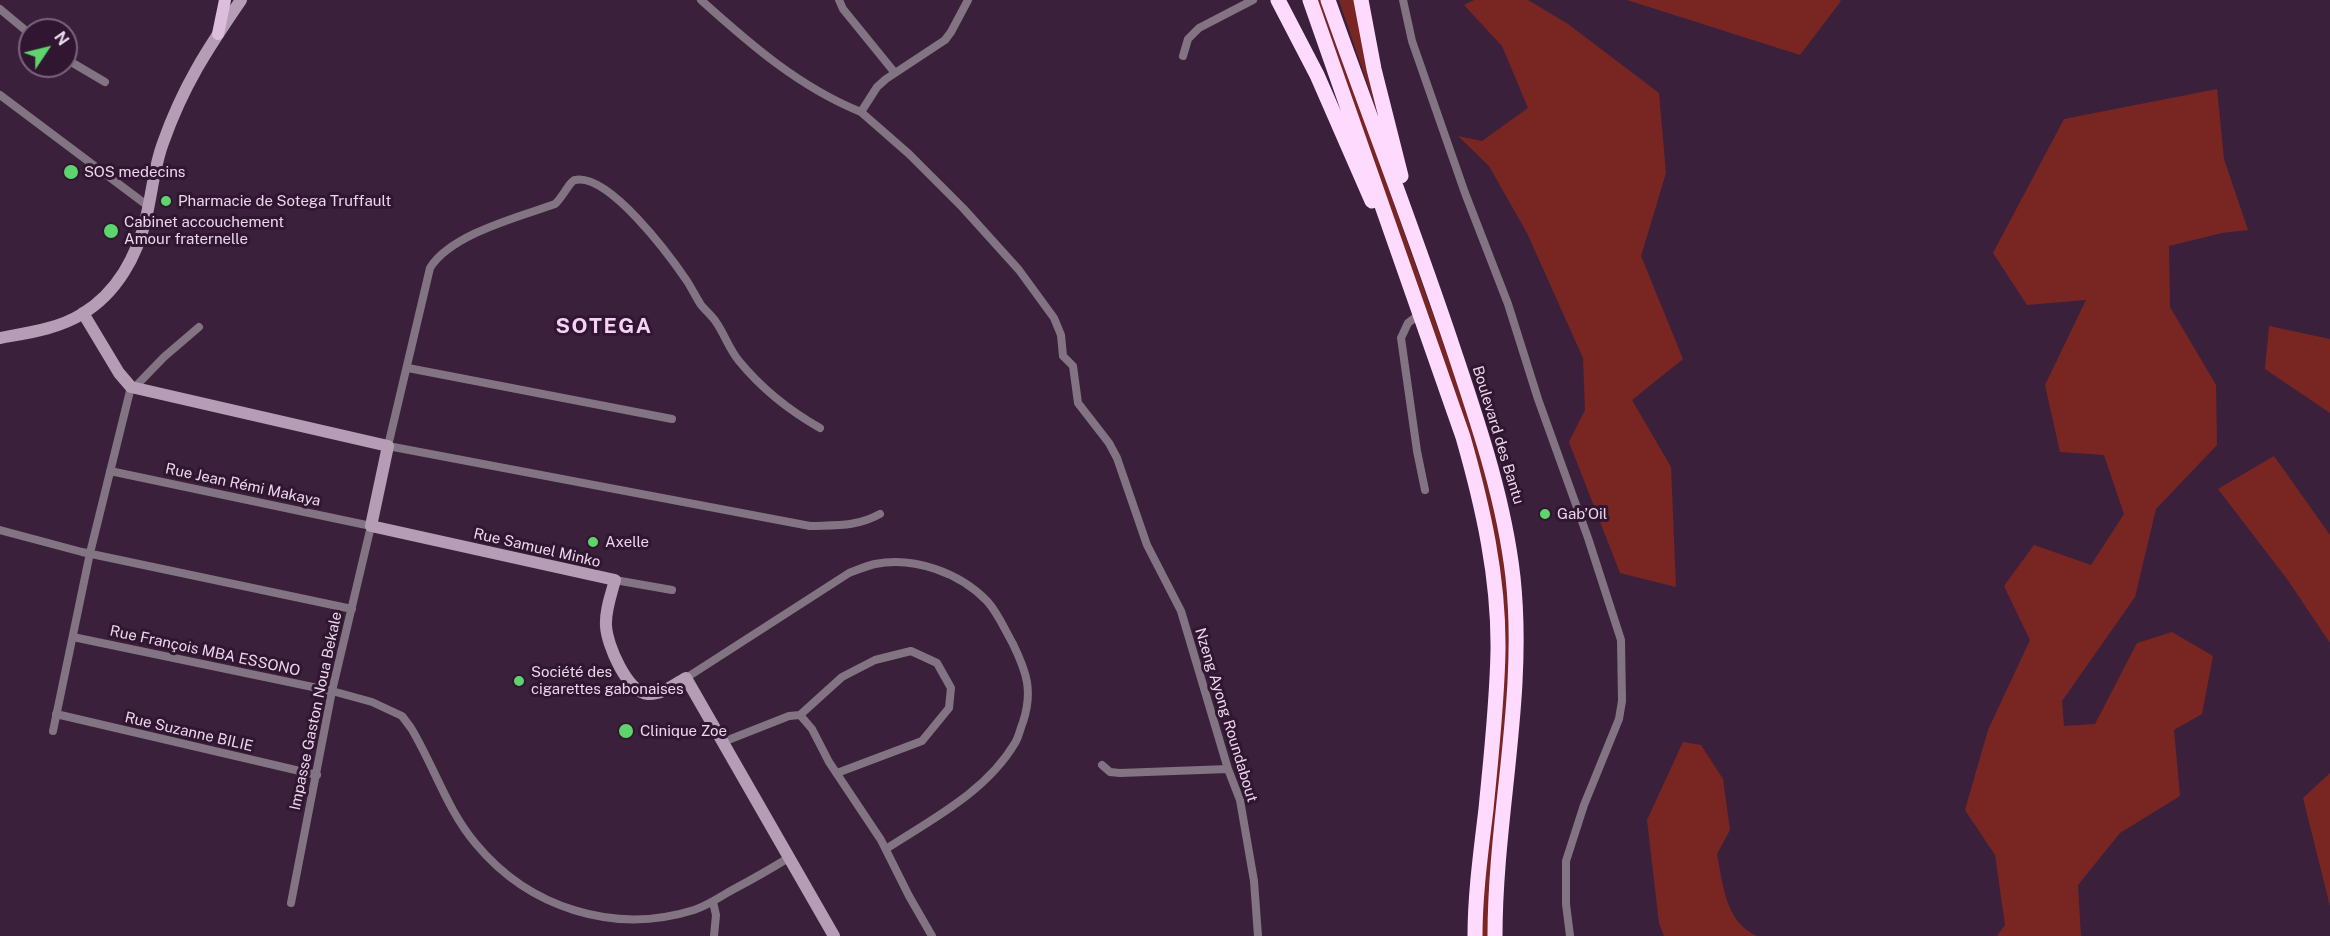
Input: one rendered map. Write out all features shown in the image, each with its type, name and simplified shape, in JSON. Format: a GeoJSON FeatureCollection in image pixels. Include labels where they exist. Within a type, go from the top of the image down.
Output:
{"type":"FeatureCollection","features":[{"type":"Feature","properties":{"kind":"highway"},"geometry":{"type":"LineString","coordinates":[[1278,0],[1317,75],[1388,239],[1407,273]]}},
{"type":"Feature","properties":{"kind":"highway"},"geometry":{"type":"LineString","coordinates":[[1310,0],[1463,437],[1480,496],[1493,568],[1498,650],[1495,712],[1476,898],[1475,936]]}},
{"type":"Feature","properties":{"kind":"highway","name":"Boulevard des Bantu"},"geometry":{"type":"LineString","coordinates":[[1328,0],[1442,315],[1497,486],[1513,578],[1516,662],[1496,885],[1495,936]]}},
{"type":"Feature","properties":{"kind":"highway"},"geometry":{"type":"LineString","coordinates":[[1361,0],[1374,69],[1393,145],[1442,315]]}},
{"type":"Feature","properties":{"kind":"main road"},"geometry":{"type":"LineString","coordinates":[[218,34],[225,0]]}},
{"type":"Feature","properties":{"kind":"street"},"geometry":{"type":"LineString","coordinates":[[0,338],[50,327],[83,313],[109,291],[128,267],[142,233],[156,165],[170,123],[194,71],[242,0]]}},
{"type":"Feature","properties":{"kind":"street","name":"Nzeng Ayong Roundabout"},"geometry":{"type":"LineString","coordinates":[[701,0],[766,57],[798,80],[861,112],[909,154],[963,208],[1019,270],[1048,307],[1061,335],[1063,356],[1073,366],[1078,403],[1109,443],[1117,458],[1147,545],[1181,611],[1228,769],[1240,800],[1254,880],[1258,936]]}},
{"type":"Feature","properties":{"kind":"street"},"geometry":{"type":"LineString","coordinates":[[838,0],[895,73]]}},
{"type":"Feature","properties":{"kind":"street"},"geometry":{"type":"LineString","coordinates":[[861,112],[877,87],[945,40],[968,0]]}},
{"type":"Feature","properties":{"kind":"street"},"geometry":{"type":"LineString","coordinates":[[1183,56],[1188,39],[1199,28],[1253,0]]}},
{"type":"Feature","properties":{"kind":"street"},"geometry":{"type":"LineString","coordinates":[[1402,0],[1412,41],[1465,193],[1505,294],[1621,640],[1622,701],[1618,719],[1584,805],[1566,861],[1566,904],[1570,936]]}},
{"type":"Feature","properties":{"kind":"street"},"geometry":{"type":"LineString","coordinates":[[0,9],[18,24]]}},
{"type":"Feature","properties":{"kind":"street"},"geometry":{"type":"LineString","coordinates":[[78,66],[105,82]]}},
{"type":"Feature","properties":{"kind":"street"},"geometry":{"type":"LineString","coordinates":[[0,94],[148,206]]}},
{"type":"Feature","properties":{"kind":"street"},"geometry":{"type":"LineString","coordinates":[[375,527],[388,446],[430,268],[436,258],[446,250],[492,226],[555,204],[563,197],[570,183],[576,180],[589,181],[601,186],[618,198],[687,281],[702,305],[715,320],[729,347],[743,366],[761,386],[820,428]]}},
{"type":"Feature","properties":{"kind":"street"},"geometry":{"type":"LineString","coordinates":[[83,313],[119,373],[133,388],[388,446],[810,526],[855,525],[880,514]]}},
{"type":"Feature","properties":{"kind":"street"},"geometry":{"type":"LineString","coordinates":[[1420,314],[1408,323],[1401,338],[1417,451],[1425,490]]}},
{"type":"Feature","properties":{"kind":"street"},"geometry":{"type":"LineString","coordinates":[[53,731],[90,553],[133,388],[199,327]]}},
{"type":"Feature","properties":{"kind":"street"},"geometry":{"type":"LineString","coordinates":[[408,369],[672,419]]}},
{"type":"Feature","properties":{"kind":"street","name":"Rue Jean Rémi Makaya"},"geometry":{"type":"LineString","coordinates":[[110,471],[375,527]]}},
{"type":"Feature","properties":{"kind":"street","name":"Rue Samuel Minko"},"geometry":{"type":"LineString","coordinates":[[375,527],[615,580],[607,610],[606,628],[607,637],[625,676],[635,689],[650,694],[665,691],[686,678]]}},
{"type":"Feature","properties":{"kind":"street","name":"Impasse Gaston Noua Bekale"},"geometry":{"type":"LineString","coordinates":[[291,903],[332,691],[351,609],[375,527]]}},
{"type":"Feature","properties":{"kind":"street"},"geometry":{"type":"LineString","coordinates":[[0,530],[90,553],[351,609]]}},
{"type":"Feature","properties":{"kind":"street"},"geometry":{"type":"LineString","coordinates":[[834,936],[686,678],[849,573],[875,564],[894,563],[925,566],[951,575],[972,587],[988,603],[1023,664],[1029,691],[1016,742],[998,767],[974,791],[886,849]]}},
{"type":"Feature","properties":{"kind":"street"},"geometry":{"type":"LineString","coordinates":[[615,580],[672,591]]}},
{"type":"Feature","properties":{"kind":"street","name":"Rue François MBA ESSONO"},"geometry":{"type":"LineString","coordinates":[[72,637],[332,691],[372,702],[402,716],[422,746],[457,818],[475,843],[506,874],[544,899],[600,916],[631,920],[652,919],[694,910],[713,902],[790,857]]}},
{"type":"Feature","properties":{"kind":"street"},"geometry":{"type":"LineString","coordinates":[[723,742],[789,716],[800,715],[843,677],[875,660],[911,651],[937,663],[951,688],[949,708],[922,741],[837,773]]}},
{"type":"Feature","properties":{"kind":"street","name":"Rue Suzanne BILIE"},"geometry":{"type":"LineString","coordinates":[[56,714],[316,776]]}},
{"type":"Feature","properties":{"kind":"street"},"geometry":{"type":"LineString","coordinates":[[800,715],[812,729],[837,773],[886,849],[932,936]]}},
{"type":"Feature","properties":{"kind":"street"},"geometry":{"type":"LineString","coordinates":[[1102,765],[1110,772],[1120,773],[1228,769]]}},
{"type":"Feature","properties":{"kind":"street"},"geometry":{"type":"LineString","coordinates":[[713,902],[716,915],[714,936]]}},
{"type":"Feature","properties":{"kind":"shaded area"},"geometry":{"type":"Polygon","coordinates":[[[1315,0],[1322,0],[1483,456],[1502,543],[1508,595],[1510,687],[1489,936],[1482,936],[1481,919],[1505,659],[1499,572],[1315,0]]]}},
{"type":"Feature","properties":{"kind":"shaded area"},"geometry":{"type":"Polygon","coordinates":[[[1339,0],[1354,0],[1384,133],[1339,0]]]}},
{"type":"Feature","properties":{"kind":"shaded area"},"geometry":{"type":"Polygon","coordinates":[[[1474,0],[1528,0],[1568,24],[1659,93],[1666,173],[1641,256],[1683,359],[1632,400],[1671,467],[1676,587],[1620,573],[1569,442],[1585,410],[1583,358],[1527,233],[1489,166],[1458,136],[1482,141],[1528,108],[1502,46],[1464,5],[1474,0]]]}},
{"type":"Feature","properties":{"kind":"shaded area"},"geometry":{"type":"Polygon","coordinates":[[[1627,0],[1840,0],[1841,1],[1800,55],[1627,0]]]}},
{"type":"Feature","properties":{"kind":"shaded area"},"geometry":{"type":"Polygon","coordinates":[[[2217,89],[2224,159],[2248,230],[2222,233],[2169,246],[2170,307],[2216,385],[2217,445],[2156,509],[2135,597],[2062,701],[2064,726],[2095,724],[2137,643],[2172,632],[2213,656],[2202,714],[2174,730],[2180,796],[2120,833],[2078,885],[2081,936],[1997,936],[2005,925],[1995,855],[1965,810],[1988,730],[2030,640],[2004,586],[2034,545],[2091,565],[2124,514],[2104,455],[2060,452],[2045,385],[2086,300],[2027,305],[1993,253],[2064,119],[2217,89]]]}},
{"type":"Feature","properties":{"kind":"shaded area"},"geometry":{"type":"Polygon","coordinates":[[[2269,326],[2330,339],[2330,413],[2265,369],[2269,326]]]}},
{"type":"Feature","properties":{"kind":"shaded area"},"geometry":{"type":"Polygon","coordinates":[[[2274,456],[2330,535],[2330,643],[2287,579],[2218,489],[2274,456]]]}},
{"type":"Feature","properties":{"kind":"shaded area"},"geometry":{"type":"Polygon","coordinates":[[[1683,742],[1701,745],[1723,779],[1730,830],[1717,854],[1724,889],[1727,901],[1738,921],[1746,930],[1757,936],[1664,936],[1659,923],[1647,820],[1683,742]]]}},
{"type":"Feature","properties":{"kind":"shaded area"},"geometry":{"type":"Polygon","coordinates":[[[2330,773],[2330,906],[2303,798],[2330,773]]]}},
{"type":"Feature","properties":{"kind":"place","name":"SOS medecins"},"geometry":{"type":"Point","coordinates":[71,172]}},
{"type":"Feature","properties":{"kind":"place","name":"Pharmacie de Sotega Truffault"},"geometry":{"type":"Point","coordinates":[166,201]}},
{"type":"Feature","properties":{"kind":"place","name":"Cabinet accouchement Amour fraternelle"},"geometry":{"type":"Point","coordinates":[111,231]}},
{"type":"Feature","properties":{"kind":"place","name":"Gab’Oil"},"geometry":{"type":"Point","coordinates":[1545,514]}},
{"type":"Feature","properties":{"kind":"place","name":"Axelle"},"geometry":{"type":"Point","coordinates":[593,542]}},
{"type":"Feature","properties":{"kind":"place","name":"Société des cigarettes gabonaises"},"geometry":{"type":"Point","coordinates":[519,681]}},
{"type":"Feature","properties":{"kind":"place","name":"Clinique Zoe"},"geometry":{"type":"Point","coordinates":[626,731]}},
{"type":"Feature","properties":{"kind":"district","name":"SOTEGA"},"geometry":{"type":"Point","coordinates":[604,327]}}]}
